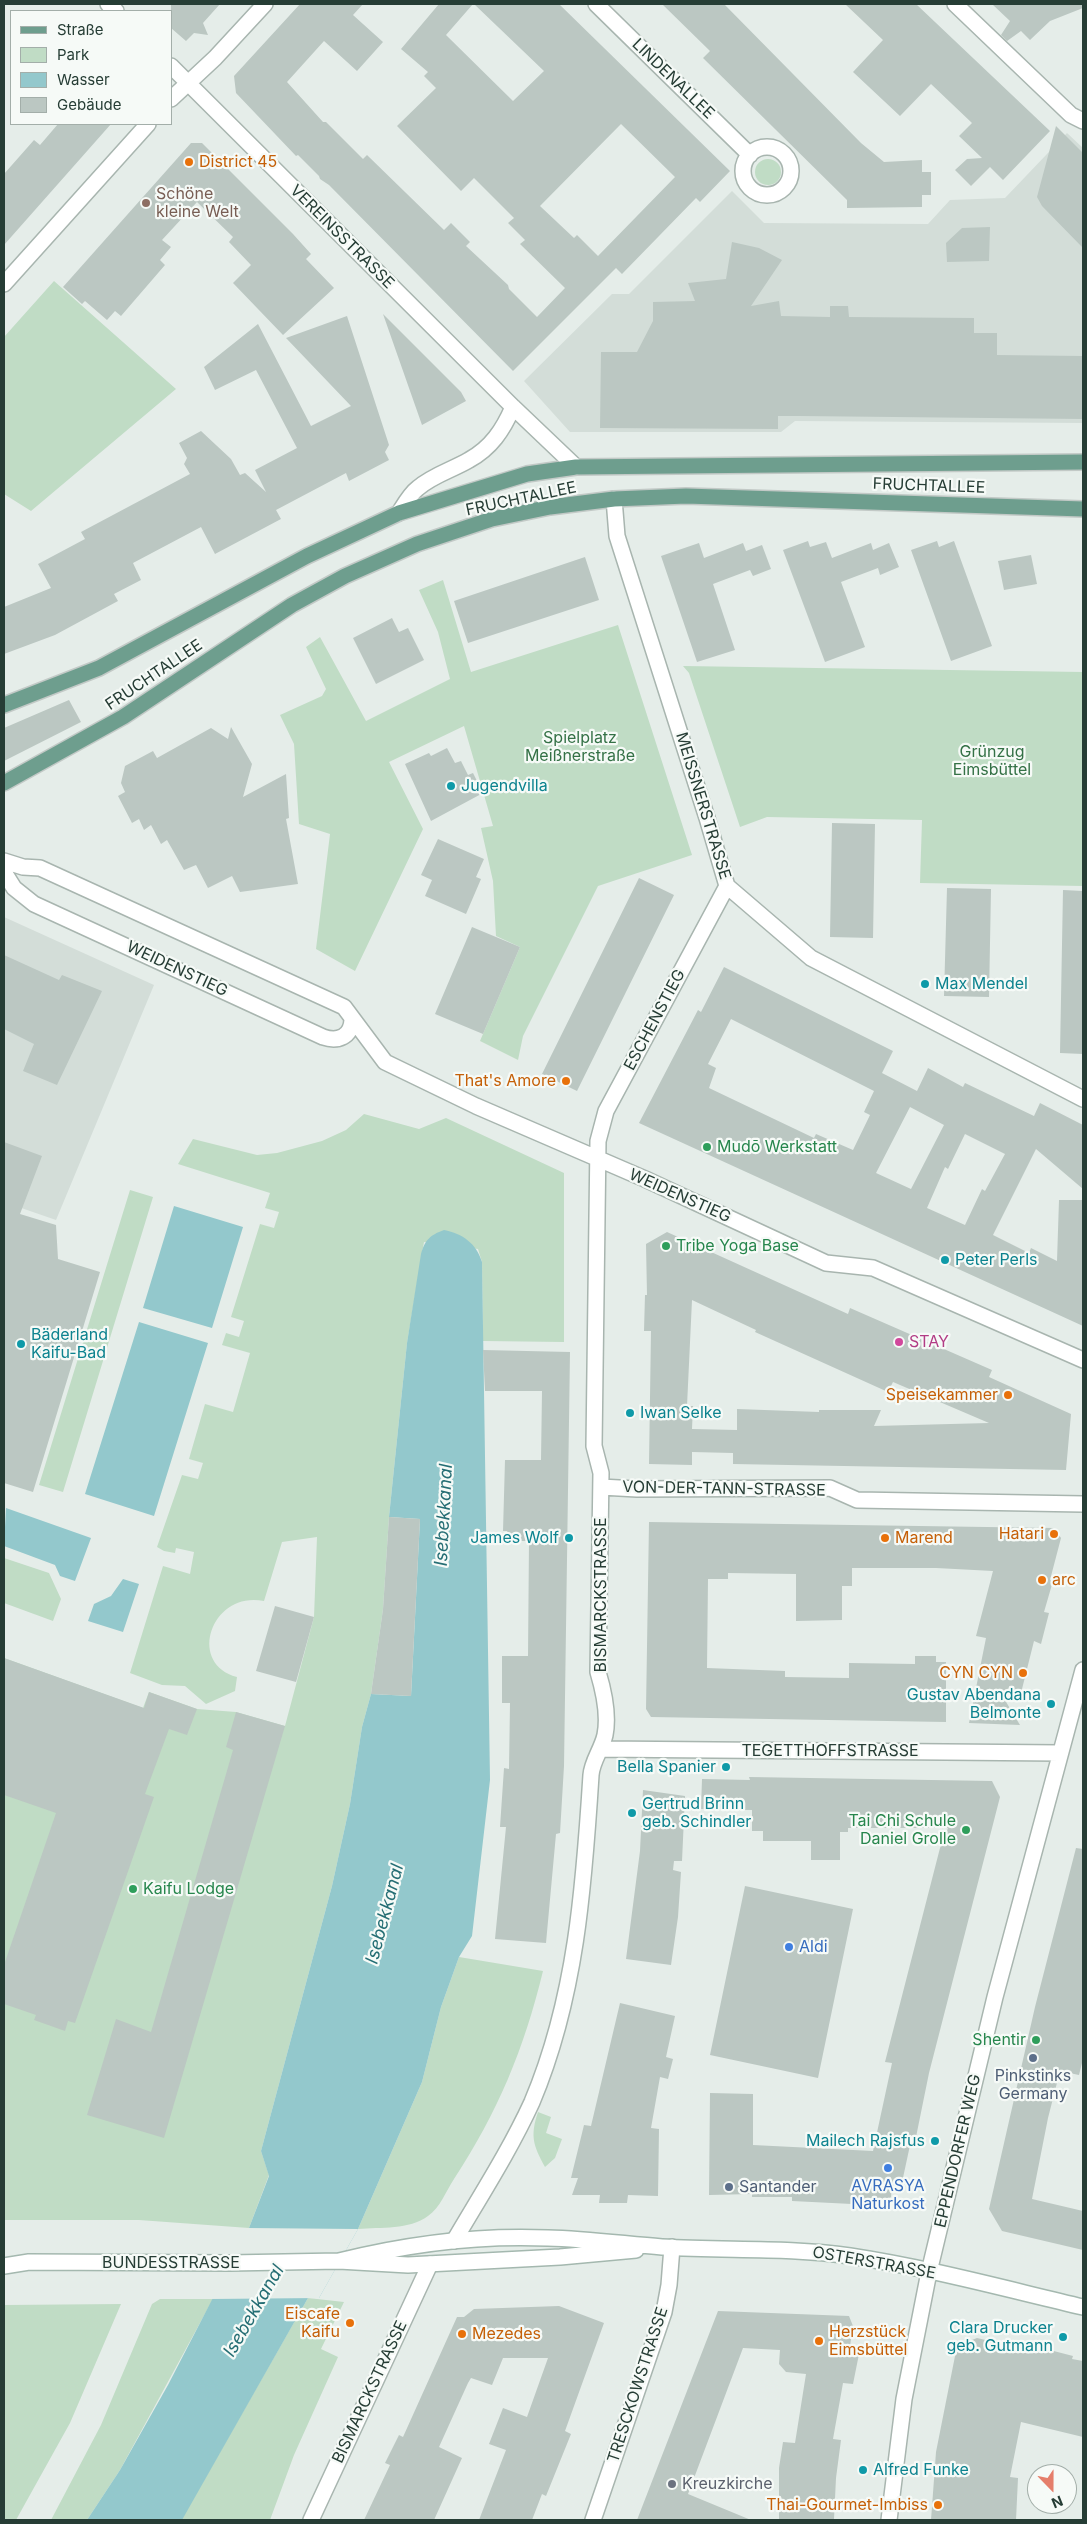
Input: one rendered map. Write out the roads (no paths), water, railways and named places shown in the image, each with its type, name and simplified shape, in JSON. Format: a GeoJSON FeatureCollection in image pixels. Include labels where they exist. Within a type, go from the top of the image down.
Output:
{"type":"FeatureCollection","features":[{"type":"Feature","properties":{"kind":"main road","name":"FRUCHTALLEE"},"geometry":{"type":"LineString","coordinates":[[4,706],[99,668],[307,556],[399,513],[526,474],[576,467],[1083,462]]}},
{"type":"Feature","properties":{"kind":"main road","name":"FRUCHTALLEE"},"geometry":{"type":"LineString","coordinates":[[4,783],[123,717],[292,605],[345,576],[418,544],[492,519],[550,507],[614,499],[686,496],[1083,509]]}},
{"type":"Feature","properties":{"kind":"street"},"geometry":{"type":"LineString","coordinates":[[172,98],[265,4]]}},
{"type":"Feature","properties":{"kind":"street","name":"LINDENALLEE"},"geometry":{"type":"LineString","coordinates":[[596,4],[750,155]]}},
{"type":"Feature","properties":{"kind":"street"},"geometry":{"type":"LineString","coordinates":[[955,4],[1071,115],[1083,121]]}},
{"type":"Feature","properties":{"kind":"street","name":"VEREINSSTRASSE"},"geometry":{"type":"LineString","coordinates":[[172,67],[512,407],[576,467]]}},
{"type":"Feature","properties":{"kind":"street"},"geometry":{"type":"LineString","coordinates":[[4,284],[147,125]]}},
{"type":"Feature","properties":{"kind":"street"},"geometry":{"type":"LineString","coordinates":[[399,513],[416,490],[431,478],[470,460],[492,443],[503,427],[512,407]]}},
{"type":"Feature","properties":{"kind":"street","name":"MEISSNERSTRASSE"},"geometry":{"type":"LineString","coordinates":[[614,499],[617,536],[727,886],[811,958],[1083,1099]]}},
{"type":"Feature","properties":{"kind":"street","name":"WEIDENSTIEG"},"geometry":{"type":"LineString","coordinates":[[4,860],[23,867],[40,868],[344,1007],[385,1062],[492,1113],[826,1263],[873,1268],[1083,1360]]}},
{"type":"Feature","properties":{"kind":"street","name":"WEIDENSTIEG"},"geometry":{"type":"LineString","coordinates":[[4,872],[14,888],[34,904],[323,1037],[336,1040],[343,1038],[350,1030],[352,1020]]}},
{"type":"Feature","properties":{"kind":"street","name":"ESCHENSTIEG"},"geometry":{"type":"LineString","coordinates":[[598,1160],[598,1141],[606,1111],[727,886]]}},
{"type":"Feature","properties":{"kind":"street","name":"BISMARCKSTRASSE"},"geometry":{"type":"LineString","coordinates":[[454,2241],[515,2136],[532,2102],[553,2043],[576,1940],[585,1874],[591,1771],[605,1735],[605,1696],[598,1672],[602,1487],[601,1473],[594,1446],[598,1160]]}},
{"type":"Feature","properties":{"kind":"street","name":"VON-DER-TANN-STRASSE"},"geometry":{"type":"LineString","coordinates":[[602,1487],[638,1489],[830,1488],[857,1500],[1083,1504]]}},
{"type":"Feature","properties":{"kind":"street","name":"EPPENDORFER WEG"},"geometry":{"type":"LineString","coordinates":[[889,2520],[904,2399],[929,2272],[995,1996],[1060,1753],[1080,1698],[1083,1670]]}},
{"type":"Feature","properties":{"kind":"street","name":"TEGETTHOFFSTRASSE"},"geometry":{"type":"LineString","coordinates":[[600,1749],[1060,1753]]}},
{"type":"Feature","properties":{"kind":"street","name":"OSTERSTRASSE"},"geometry":{"type":"LineString","coordinates":[[454,2241],[549,2238],[667,2247],[796,2250],[851,2256],[1083,2308]]}},
{"type":"Feature","properties":{"kind":"street","name":"BUNDESSTRASSE"},"geometry":{"type":"LineString","coordinates":[[338,2261],[409,2246],[454,2241]]}},
{"type":"Feature","properties":{"kind":"street","name":"OSTERSTRASSE"},"geometry":{"type":"LineString","coordinates":[[430,2264],[608,2254],[667,2247]]}},
{"type":"Feature","properties":{"kind":"street","name":"TRESCKOWSTRASSE"},"geometry":{"type":"LineString","coordinates":[[593,2520],[664,2312],[669,2285],[667,2247]]}},
{"type":"Feature","properties":{"kind":"street","name":"BUNDESSTRASSE"},"geometry":{"type":"LineString","coordinates":[[4,2266],[29,2262],[189,2264],[338,2261],[393,2265],[430,2264]]}},
{"type":"Feature","properties":{"kind":"street","name":"BISMARCKSTRASSE"},"geometry":{"type":"LineString","coordinates":[[311,2520],[430,2264]]}},
{"type":"Feature","properties":{"kind":"water"},"geometry":{"type":"Polygon","coordinates":[[[174,1206],[243,1227],[212,1328],[143,1308],[174,1206]]]}},
{"type":"Feature","properties":{"kind":"water","name":"Isebekkanal"},"geometry":{"type":"Polygon","coordinates":[[[444,1230],[468,1240],[482,1262],[490,1780],[472,1936],[459,1957],[441,2007],[422,2082],[358,2229],[319,2298],[308,2298],[182,2520],[87,2520],[120,2470],[168,2385],[249,2228],[269,2176],[261,2151],[332,1886],[350,1804],[362,1727],[371,1694],[411,1696],[420,1519],[389,1517],[407,1343],[421,1254],[424,1245],[429,1239],[444,1230]]]}},
{"type":"Feature","properties":{"kind":"water"},"geometry":{"type":"Polygon","coordinates":[[[139,1322],[208,1343],[154,1516],[85,1494],[139,1322]]]}},
{"type":"Feature","properties":{"kind":"water"},"geometry":{"type":"Polygon","coordinates":[[[6,1508],[91,1538],[75,1581],[60,1576],[55,1565],[4,1546],[6,1508]]]}},
{"type":"Feature","properties":{"kind":"water"},"geometry":{"type":"Polygon","coordinates":[[[123,1579],[139,1584],[123,1632],[88,1621],[94,1604],[111,1596],[123,1579]]]}},
{"type":"Feature","properties":{"kind":"place","name":"District 45"},"geometry":{"type":"Point","coordinates":[189,162]}},
{"type":"Feature","properties":{"kind":"place","name":"Schöne kleine Welt"},"geometry":{"type":"Point","coordinates":[146,203]}},
{"type":"Feature","properties":{"kind":"place","name":"Jugendvilla"},"geometry":{"type":"Point","coordinates":[451,786]}},
{"type":"Feature","properties":{"kind":"place","name":"Max Mendel"},"geometry":{"type":"Point","coordinates":[925,984]}},
{"type":"Feature","properties":{"kind":"place","name":"That's Amore"},"geometry":{"type":"Point","coordinates":[566,1081]}},
{"type":"Feature","properties":{"kind":"place","name":"Mudō Werkstatt"},"geometry":{"type":"Point","coordinates":[707,1147]}},
{"type":"Feature","properties":{"kind":"place","name":"Tribe Yoga Base"},"geometry":{"type":"Point","coordinates":[666,1246]}},
{"type":"Feature","properties":{"kind":"place","name":"Peter Perls"},"geometry":{"type":"Point","coordinates":[945,1260]}},
{"type":"Feature","properties":{"kind":"place","name":"STAY"},"geometry":{"type":"Point","coordinates":[899,1342]}},
{"type":"Feature","properties":{"kind":"place","name":"Bäderland Kaifu-Bad"},"geometry":{"type":"Point","coordinates":[21,1344]}},
{"type":"Feature","properties":{"kind":"place","name":"Speisekammer"},"geometry":{"type":"Point","coordinates":[1008,1395]}},
{"type":"Feature","properties":{"kind":"place","name":"Iwan Selke"},"geometry":{"type":"Point","coordinates":[630,1413]}},
{"type":"Feature","properties":{"kind":"place","name":"Hatari"},"geometry":{"type":"Point","coordinates":[1054,1534]}},
{"type":"Feature","properties":{"kind":"place","name":"James Wolf"},"geometry":{"type":"Point","coordinates":[569,1538]}},
{"type":"Feature","properties":{"kind":"place","name":"Marend"},"geometry":{"type":"Point","coordinates":[885,1538]}},
{"type":"Feature","properties":{"kind":"place","name":"arc"},"geometry":{"type":"Point","coordinates":[1042,1580]}},
{"type":"Feature","properties":{"kind":"place","name":"CYN CYN"},"geometry":{"type":"Point","coordinates":[1023,1673]}},
{"type":"Feature","properties":{"kind":"place","name":"Gustav Abendana Belmonte"},"geometry":{"type":"Point","coordinates":[1051,1704]}},
{"type":"Feature","properties":{"kind":"place","name":"Bella Spanier"},"geometry":{"type":"Point","coordinates":[726,1767]}},
{"type":"Feature","properties":{"kind":"place","name":"Gertrud Brinn geb. Schindler"},"geometry":{"type":"Point","coordinates":[632,1813]}},
{"type":"Feature","properties":{"kind":"place","name":"Tai Chi Schule Daniel Grolle"},"geometry":{"type":"Point","coordinates":[966,1830]}},
{"type":"Feature","properties":{"kind":"place","name":"Kaifu Lodge"},"geometry":{"type":"Point","coordinates":[133,1889]}},
{"type":"Feature","properties":{"kind":"place","name":"Aldi"},"geometry":{"type":"Point","coordinates":[789,1947]}},
{"type":"Feature","properties":{"kind":"place","name":"Shentir"},"geometry":{"type":"Point","coordinates":[1036,2040]}},
{"type":"Feature","properties":{"kind":"place","name":"Pinkstinks Germany"},"geometry":{"type":"Point","coordinates":[1033,2058]}},
{"type":"Feature","properties":{"kind":"place","name":"Mailech Rajsfus"},"geometry":{"type":"Point","coordinates":[935,2141]}},
{"type":"Feature","properties":{"kind":"place","name":"AVRASYA Naturkost"},"geometry":{"type":"Point","coordinates":[888,2168]}},
{"type":"Feature","properties":{"kind":"place","name":"Santander"},"geometry":{"type":"Point","coordinates":[729,2187]}},
{"type":"Feature","properties":{"kind":"place","name":"Eiscafe Kaifu"},"geometry":{"type":"Point","coordinates":[350,2323]}},
{"type":"Feature","properties":{"kind":"place","name":"Mezedes"},"geometry":{"type":"Point","coordinates":[462,2334]}},
{"type":"Feature","properties":{"kind":"place","name":"Clara Drucker geb. Gutmann"},"geometry":{"type":"Point","coordinates":[1063,2337]}},
{"type":"Feature","properties":{"kind":"place","name":"Herzstück Eimsbüttel"},"geometry":{"type":"Point","coordinates":[819,2341]}},
{"type":"Feature","properties":{"kind":"place","name":"Alfred Funke"},"geometry":{"type":"Point","coordinates":[863,2470]}},
{"type":"Feature","properties":{"kind":"place","name":"Kreuzkirche"},"geometry":{"type":"Point","coordinates":[672,2484]}},
{"type":"Feature","properties":{"kind":"place","name":"Thai-Gourmet-Imbiss"},"geometry":{"type":"Point","coordinates":[938,2505]}},
{"type":"Feature","properties":{"kind":"park label","name":"Spielplatz Meißnerstraße"},"geometry":{"type":"Point","coordinates":[580,747]}},
{"type":"Feature","properties":{"kind":"park label","name":"Grünzug Eimsbüttel"},"geometry":{"type":"Point","coordinates":[992,761]}}]}
